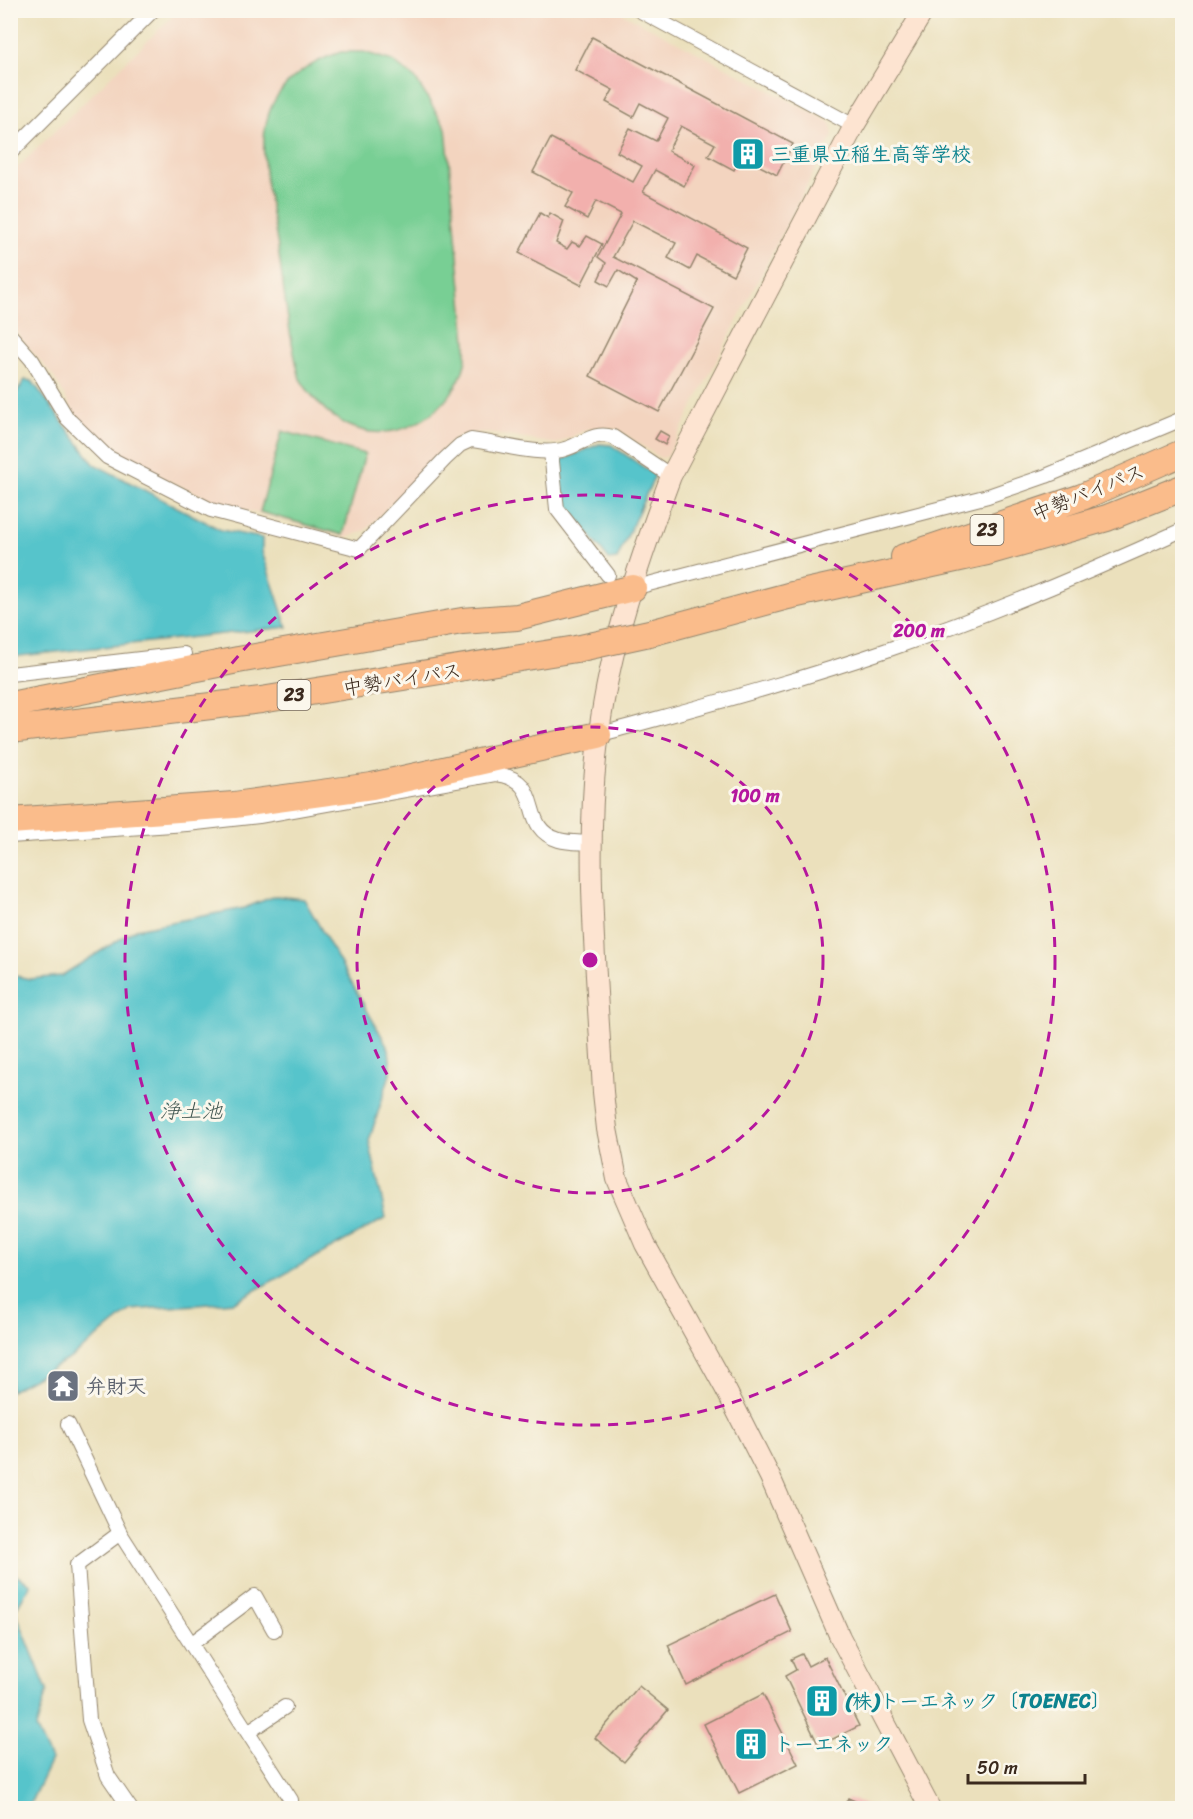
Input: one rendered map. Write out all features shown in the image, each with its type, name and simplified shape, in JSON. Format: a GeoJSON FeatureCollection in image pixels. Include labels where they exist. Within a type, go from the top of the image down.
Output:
{"type":"FeatureCollection","features":[{"type":"Feature","properties":{"kind":"highway","name":"中勢バイパス"},"geometry":{"type":"LineString","coordinates":[[788,596],[1018,520],[1082,496],[1182,453]]}},
{"type":"Feature","properties":{"kind":"highway","name":"中勢バイパス"},"geometry":{"type":"LineString","coordinates":[[10,730],[261,700],[576,649],[654,632],[788,596],[987,552],[1107,518],[1182,489]]}},
{"type":"Feature","properties":{"kind":"highway"},"geometry":{"type":"LineString","coordinates":[[10,705],[238,660],[462,621],[517,617],[633,588]]}},
{"type":"Feature","properties":{"kind":"highway"},"geometry":{"type":"LineString","coordinates":[[10,821],[234,805],[372,786],[598,735]]}},
{"type":"Feature","properties":{"kind":"street"},"geometry":{"type":"LineString","coordinates":[[10,153],[153,10]]}},
{"type":"Feature","properties":{"kind":"street"},"geometry":{"type":"LineString","coordinates":[[639,10],[854,126]]}},
{"type":"Feature","properties":{"kind":"street"},"geometry":{"type":"LineString","coordinates":[[924,10],[854,126],[671,476],[633,588],[610,668],[598,735],[592,843],[603,1092],[607,1129],[617,1179],[645,1244],[726,1390],[770,1477],[840,1636],[930,1809]]}},
{"type":"Feature","properties":{"kind":"street"},"geometry":{"type":"LineString","coordinates":[[10,335],[38,368],[67,418],[107,457],[211,510],[359,549],[460,445],[471,440],[551,452],[567,449],[591,436],[604,434],[614,437],[671,476]]}},
{"type":"Feature","properties":{"kind":"street"},"geometry":{"type":"LineString","coordinates":[[633,588],[988,496],[1046,476],[1182,419]]}},
{"type":"Feature","properties":{"kind":"street"},"geometry":{"type":"LineString","coordinates":[[551,452],[557,508],[608,575]]}},
{"type":"Feature","properties":{"kind":"street"},"geometry":{"type":"LineString","coordinates":[[598,735],[762,689],[887,650],[1129,554],[1182,530]]}},
{"type":"Feature","properties":{"kind":"street"},"geometry":{"type":"LineString","coordinates":[[10,674],[184,654]]}},
{"type":"Feature","properties":{"kind":"street"},"geometry":{"type":"LineString","coordinates":[[10,836],[259,816],[495,774],[513,777],[521,785],[528,795],[533,818],[549,836],[559,841],[592,843]]}},
{"type":"Feature","properties":{"kind":"street"},"geometry":{"type":"LineString","coordinates":[[68,1424],[120,1533],[291,1800],[290,1809]]}},
{"type":"Feature","properties":{"kind":"street"},"geometry":{"type":"LineString","coordinates":[[120,1533],[77,1565],[89,1720],[108,1776],[130,1809]]}},
{"type":"Feature","properties":{"kind":"street"},"geometry":{"type":"LineString","coordinates":[[191,1644],[261,1593],[274,1630]]}},
{"type":"Feature","properties":{"kind":"street"},"geometry":{"type":"LineString","coordinates":[[248,1732],[285,1707]]}},
{"type":"Feature","properties":{"kind":"shaded area"},"geometry":{"type":"Polygon","coordinates":[[[178,11],[618,11],[830,122],[833,135],[667,457],[660,458],[619,430],[603,427],[588,429],[557,444],[482,432],[469,434],[456,438],[445,448],[366,530],[346,538],[217,502],[165,479],[108,447],[74,413],[54,377],[11,326],[11,174],[178,11]]]}},
{"type":"Feature","properties":{"kind":"green space"},"geometry":{"type":"Polygon","coordinates":[[[341,52],[364,52],[392,61],[415,78],[446,128],[466,361],[459,380],[450,395],[438,408],[409,427],[392,431],[375,432],[358,429],[340,421],[311,395],[300,379],[266,182],[265,132],[268,116],[279,93],[287,83],[307,68],[341,52]]]}},
{"type":"Feature","properties":{"kind":"green space"},"geometry":{"type":"Polygon","coordinates":[[[282,431],[365,454],[343,535],[260,512],[282,431]]]}},
{"type":"Feature","properties":{"kind":"water"},"geometry":{"type":"Polygon","coordinates":[[[25,380],[32,381],[94,464],[221,530],[262,538],[262,552],[287,627],[11,657],[10,402],[25,380]]]}},
{"type":"Feature","properties":{"kind":"water"},"geometry":{"type":"Polygon","coordinates":[[[599,444],[611,445],[655,475],[617,559],[609,560],[562,499],[560,461],[599,444]]]}},
{"type":"Feature","properties":{"kind":"water","name":"浄土池"},"geometry":{"type":"Polygon","coordinates":[[[275,896],[304,899],[389,1049],[391,1071],[369,1141],[386,1218],[234,1302],[131,1310],[72,1357],[11,1391],[11,975],[30,979],[61,976],[136,929],[244,908],[275,896]]]}},
{"type":"Feature","properties":{"kind":"water"},"geometry":{"type":"Polygon","coordinates":[[[10,1572],[31,1584],[15,1610],[47,1690],[36,1728],[51,1760],[28,1808],[11,1808],[10,1572]]]}},
{"type":"Feature","properties":{"kind":"building","name":"三重県立稲生高等学校"},"geometry":{"type":"Polygon","coordinates":[[[592,37],[793,144],[777,175],[741,156],[734,170],[708,156],[715,144],[681,126],[668,151],[695,165],[684,186],[655,170],[643,192],[747,248],[733,275],[697,256],[690,270],[668,258],[676,243],[633,221],[613,257],[714,309],[659,412],[590,376],[637,282],[618,270],[609,286],[598,280],[606,263],[598,257],[621,214],[596,201],[587,219],[565,207],[573,193],[533,172],[551,138],[633,182],[642,166],[617,152],[630,128],[656,141],[668,118],[640,103],[633,117],[606,102],[613,90],[575,70],[592,37]]]}},
{"type":"Feature","properties":{"kind":"building"},"geometry":{"type":"Polygon","coordinates":[[[540,213],[548,218],[550,213],[564,221],[556,243],[567,249],[572,242],[580,246],[587,236],[602,244],[581,285],[519,253],[540,213]]]}},
{"type":"Feature","properties":{"kind":"building"},"geometry":{"type":"Polygon","coordinates":[[[660,431],[669,436],[665,445],[655,439],[660,431]]]}},
{"type":"Feature","properties":{"kind":"building"},"geometry":{"type":"Polygon","coordinates":[[[775,1594],[792,1632],[686,1685],[668,1645],[775,1594]]]}},
{"type":"Feature","properties":{"kind":"building","name":"(株)トーエネック〔TOENEC〕"},"geometry":{"type":"Polygon","coordinates":[[[802,1654],[808,1666],[825,1657],[859,1726],[819,1746],[785,1676],[796,1670],[791,1659],[802,1654]]]}},
{"type":"Feature","properties":{"kind":"building"},"geometry":{"type":"Polygon","coordinates":[[[639,1686],[668,1710],[624,1762],[595,1738],[639,1686]]]}},
{"type":"Feature","properties":{"kind":"building","name":"トーエネック"},"geometry":{"type":"Polygon","coordinates":[[[763,1694],[798,1764],[739,1793],[704,1724],[763,1694]]]}},
{"type":"Feature","properties":{"kind":"building"},"geometry":{"type":"Polygon","coordinates":[[[848,1798],[871,1808],[843,1808],[848,1798]]]}},
{"type":"Feature","properties":{"kind":"place","name":"三重県立稲生高等学校"},"geometry":{"type":"Point","coordinates":[748,154]}},
{"type":"Feature","properties":{"kind":"place","name":"弁財天"},"geometry":{"type":"Point","coordinates":[63,1386]}},
{"type":"Feature","properties":{"kind":"place","name":"(株)トーエネック〔TOENEC〕"},"geometry":{"type":"Point","coordinates":[822,1701]}},
{"type":"Feature","properties":{"kind":"place","name":"トーエネック"},"geometry":{"type":"Point","coordinates":[751,1744]}}]}
